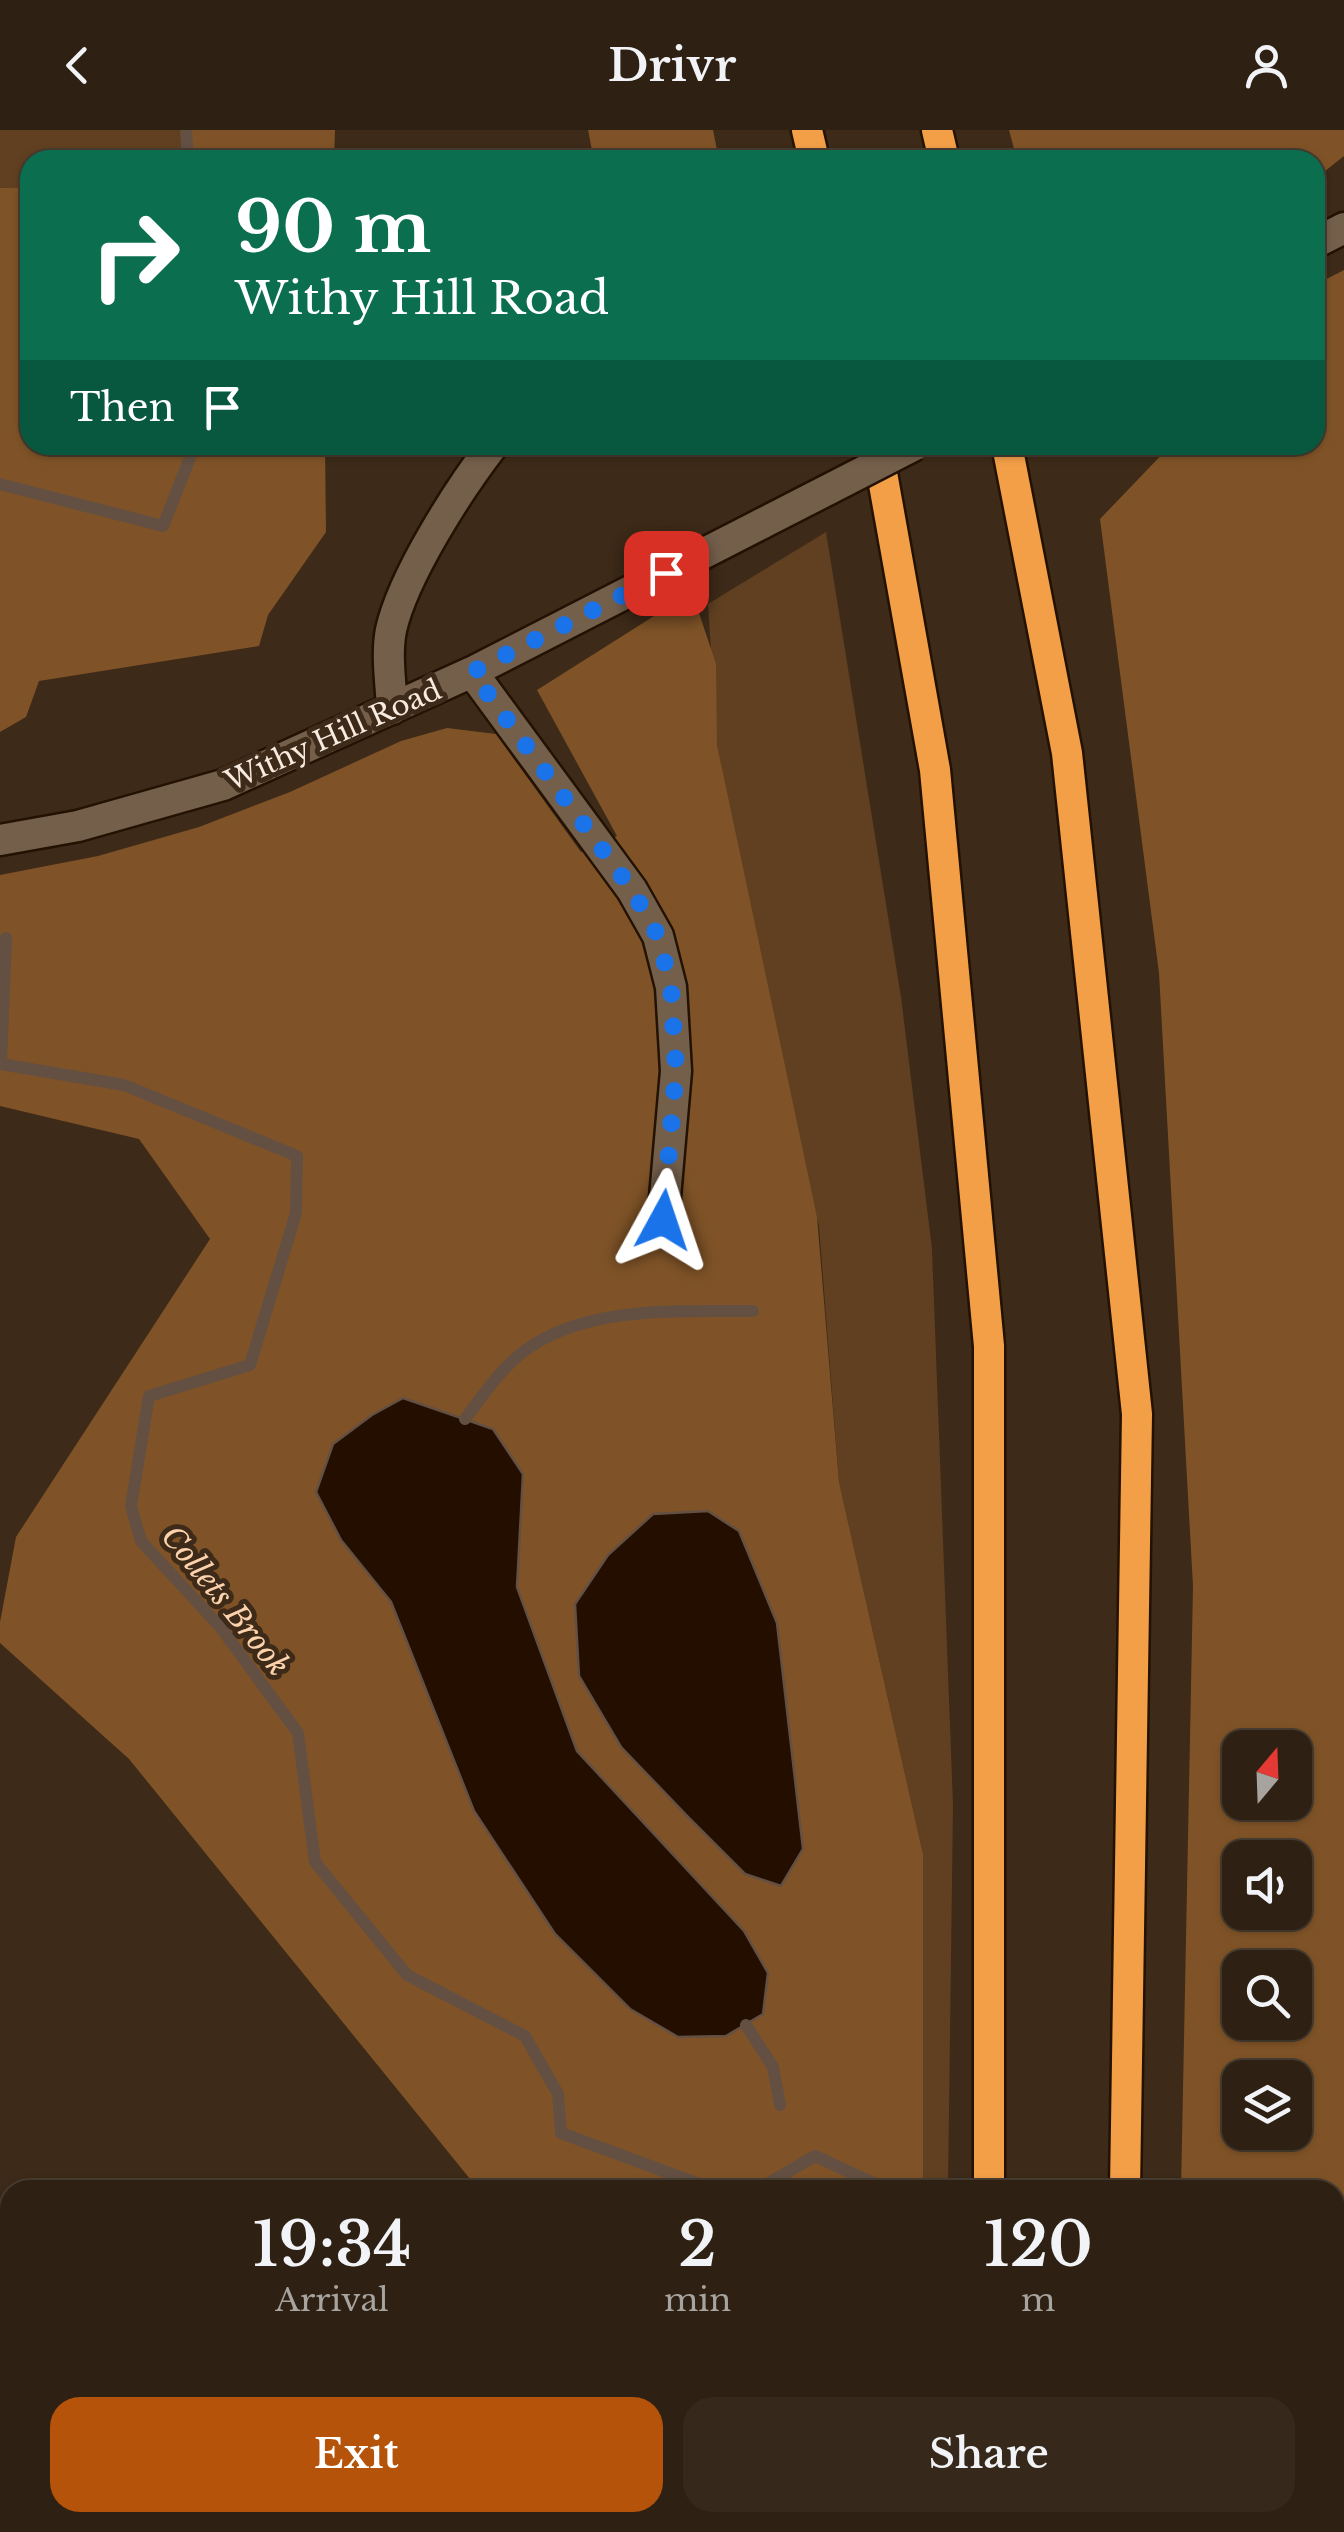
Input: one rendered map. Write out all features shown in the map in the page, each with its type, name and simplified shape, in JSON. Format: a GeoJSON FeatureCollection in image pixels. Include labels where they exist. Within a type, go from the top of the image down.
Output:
{"type":"FeatureCollection","features":[{"type":"Feature","properties":{"kind":"highway"},"geometry":{"type":"LineString","coordinates":[[880,455],[936,770],[989,1346],[988,2180]]}},
{"type":"Feature","properties":{"kind":"highway"},"geometry":{"type":"LineString","coordinates":[[1009,455],[1067,753],[1136,1414],[1125,2180]]}},
{"type":"Feature","properties":{"kind":"street"},"geometry":{"type":"LineString","coordinates":[[392,709],[392,630],[402,602],[443,520],[485,455]]}},
{"type":"Feature","properties":{"kind":"street","name":"Withy Hill Road"},"geometry":{"type":"LineString","coordinates":[[0,840],[78,826],[224,785],[472,672],[895,455]]}},
{"type":"Feature","properties":{"kind":"street"},"geometry":{"type":"LineString","coordinates":[[472,672],[632,890],[658,936],[671,987],[676,1070],[663,1220]]}},
{"type":"Feature","properties":{"kind":"shaded area"},"geometry":{"type":"Polygon","coordinates":[[[0,130],[186,130],[187,150],[20,150],[20,187],[0,188],[0,130]]]}},
{"type":"Feature","properties":{"kind":"shaded area"},"geometry":{"type":"Polygon","coordinates":[[[186,130],[335,130],[334,150],[187,150],[186,130]]]}},
{"type":"Feature","properties":{"kind":"shaded area"},"geometry":{"type":"Polygon","coordinates":[[[588,130],[713,130],[717,150],[592,150],[588,130]]]}},
{"type":"Feature","properties":{"kind":"shaded area"},"geometry":{"type":"Polygon","coordinates":[[[1009,130],[1344,130],[1344,156],[1325,171],[1325,150],[1014,150],[1009,130]]]}},
{"type":"Feature","properties":{"kind":"shaded area"},"geometry":{"type":"Polygon","coordinates":[[[20,187],[20,455],[325,455],[326,532],[268,615],[259,646],[39,681],[26,717],[0,732],[0,188],[20,187]]]}},
{"type":"Feature","properties":{"kind":"shaded area"},"geometry":{"type":"Polygon","coordinates":[[[1344,270],[1344,2180],[1181,2180],[1193,1586],[1159,973],[1100,519],[1161,455],[1325,455],[1325,280],[1344,270]]]}},
{"type":"Feature","properties":{"kind":"shaded area"},"geometry":{"type":"Polygon","coordinates":[[[826,532],[901,997],[932,1249],[953,1805],[948,2180],[923,2180],[923,1854],[839,1482],[819,1226],[780,1071],[717,745],[708,604],[826,532]]]}},
{"type":"Feature","properties":{"kind":"shaded area"},"geometry":{"type":"Polygon","coordinates":[[[692,592],[716,664],[717,745],[817,1217],[839,1482],[923,1854],[923,2180],[471,2180],[129,1759],[0,1643],[0,1622],[16,1537],[210,1239],[139,1139],[0,1106],[0,875],[98,856],[199,827],[290,792],[401,741],[447,728],[496,734],[581,852],[617,836],[537,690],[692,592]]]}},
{"type":"Feature","properties":{"kind":"shaded area"},"geometry":{"type":"Polygon","coordinates":[[[403,1398],[493,1429],[523,1474],[517,1587],[577,1751],[744,1931],[768,1973],[763,2014],[726,2036],[678,2037],[630,2009],[555,1934],[474,1811],[391,1602],[341,1540],[316,1492],[333,1444],[403,1398]]]}},
{"type":"Feature","properties":{"kind":"shaded area"},"geometry":{"type":"Polygon","coordinates":[[[708,1511],[739,1531],[777,1623],[803,1849],[781,1886],[745,1874],[688,1817],[621,1747],[579,1676],[575,1604],[608,1555],[653,1514],[708,1511]]]}},
{"type":"Feature","properties":{"kind":"waterway","name":"Collets Brook"},"geometry":{"type":"LineString","coordinates":[[186,130],[187,150]]}},
{"type":"Feature","properties":{"kind":"waterway","name":"Collets Brook"},"geometry":{"type":"LineString","coordinates":[[0,484],[163,526],[191,455]]}},
{"type":"Feature","properties":{"kind":"waterway","name":"Collets Brook"},"geometry":{"type":"LineString","coordinates":[[6,938],[1,1064],[124,1085],[297,1156],[296,1213],[250,1365],[149,1396],[131,1506],[141,1541],[221,1628],[298,1733],[315,1862],[407,1975],[525,2036],[558,2094],[561,2133],[688,2180]]}},
{"type":"Feature","properties":{"kind":"waterway"},"geometry":{"type":"LineString","coordinates":[[465,1419],[513,1360],[558,1332],[640,1313],[753,1311]]}},
{"type":"Feature","properties":{"kind":"waterway"},"geometry":{"type":"LineString","coordinates":[[746,2025],[773,2067],[780,2105]]}},
{"type":"Feature","properties":{"kind":"waterway","name":"Collets Brook"},"geometry":{"type":"LineString","coordinates":[[774,2180],[815,2156],[867,2180]]}},
{"type":"Feature","properties":{"kind":"route"},"geometry":{"type":"LineString","coordinates":[[663,1220],[676,1070],[671,987],[658,936],[632,890],[472,672],[666,573]]}}]}
